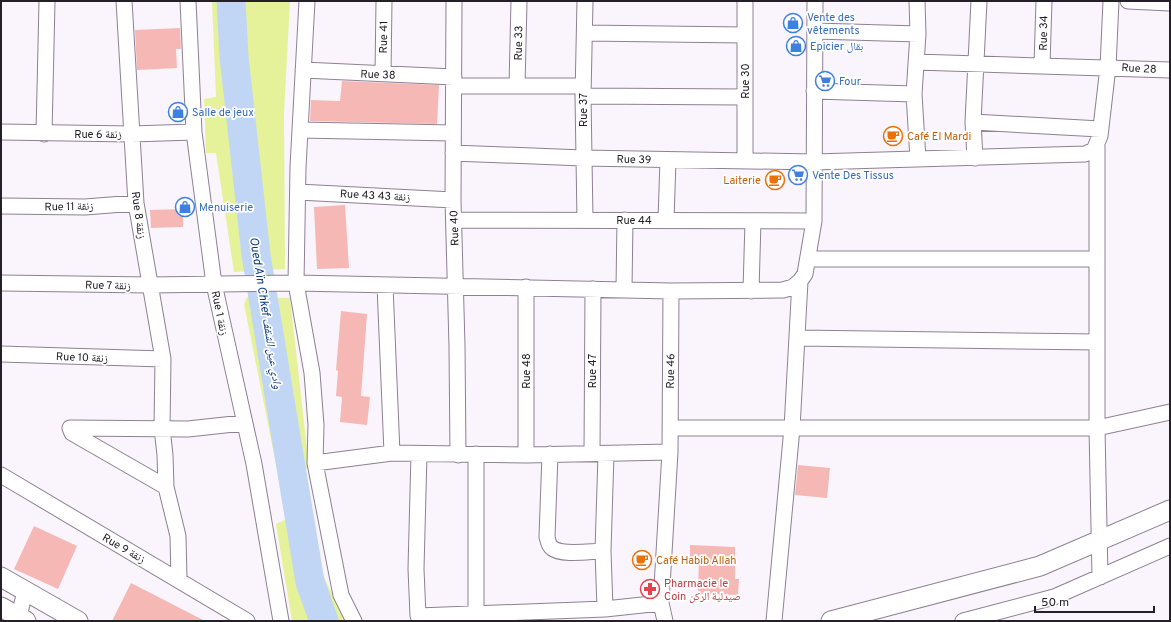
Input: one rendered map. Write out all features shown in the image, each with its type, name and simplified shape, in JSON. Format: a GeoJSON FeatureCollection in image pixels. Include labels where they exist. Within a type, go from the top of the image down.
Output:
{"type":"FeatureCollection","features":[{"type":"Feature","properties":{"kind":"street"},"geometry":{"type":"LineString","coordinates":[[44,134],[47,1]]}},
{"type":"Feature","properties":{"kind":"street","name":"Rue 8 زنقة"},"geometry":{"type":"LineString","coordinates":[[124,1],[136,203],[163,359],[162,428],[166,487],[178,536],[179,579]]}},
{"type":"Feature","properties":{"kind":"street","name":"Rue 1 زنقة"},"geometry":{"type":"LineString","coordinates":[[188,1],[194,132],[214,284],[243,423],[254,464],[280,621]]}},
{"type":"Feature","properties":{"kind":"street"},"geometry":{"type":"LineString","coordinates":[[307,1],[300,130],[296,283],[312,373],[316,425],[315,463],[341,596],[354,621]]}},
{"type":"Feature","properties":{"kind":"street","name":"Rue 41"},"geometry":{"type":"LineString","coordinates":[[383,74],[384,1]]}},
{"type":"Feature","properties":{"kind":"street","name":"Rue 40"},"geometry":{"type":"LineString","coordinates":[[454,1],[453,200],[458,455]]}},
{"type":"Feature","properties":{"kind":"street","name":"Rue 33"},"geometry":{"type":"LineString","coordinates":[[517,86],[519,1]]}},
{"type":"Feature","properties":{"kind":"street","name":"Rue 37"},"geometry":{"type":"LineString","coordinates":[[585,1],[583,91],[585,220]]}},
{"type":"Feature","properties":{"kind":"street","name":"Rue 30"},"geometry":{"type":"LineString","coordinates":[[745,1],[745,161]]}},
{"type":"Feature","properties":{"kind":"street"},"geometry":{"type":"LineString","coordinates":[[774,621],[792,428],[800,281],[805,274],[809,259],[814,221],[815,1]]}},
{"type":"Feature","properties":{"kind":"street"},"geometry":{"type":"LineString","coordinates":[[917,1],[918,34],[914,94],[918,159]]}},
{"type":"Feature","properties":{"kind":"street"},"geometry":{"type":"LineString","coordinates":[[975,158],[973,122],[974,64],[979,1]]}},
{"type":"Feature","properties":{"kind":"street","name":"Rue 34"},"geometry":{"type":"LineString","coordinates":[[1042,65],[1044,1]]}},
{"type":"Feature","properties":{"kind":"street"},"geometry":{"type":"LineString","coordinates":[[1100,576],[1097,428],[1097,146],[1108,67],[1111,1]]}},
{"type":"Feature","properties":{"kind":"street"},"geometry":{"type":"LineString","coordinates":[[1128,1],[1170,3]]}},
{"type":"Feature","properties":{"kind":"street"},"geometry":{"type":"LineString","coordinates":[[815,31],[918,34]]}},
{"type":"Feature","properties":{"kind":"street"},"geometry":{"type":"LineString","coordinates":[[585,33],[744,35]]}},
{"type":"Feature","properties":{"kind":"street","name":"Rue 28"},"geometry":{"type":"LineString","coordinates":[[916,62],[1170,70]]}},
{"type":"Feature","properties":{"kind":"street","name":"Rue 38"},"geometry":{"type":"LineString","coordinates":[[303,70],[383,74],[454,82],[583,91],[745,97]]}},
{"type":"Feature","properties":{"kind":"street"},"geometry":{"type":"LineString","coordinates":[[814,91],[914,94]]}},
{"type":"Feature","properties":{"kind":"street"},"geometry":{"type":"LineString","coordinates":[[973,122],[1100,129]]}},
{"type":"Feature","properties":{"kind":"street"},"geometry":{"type":"LineString","coordinates":[[300,130],[453,133]]}},
{"type":"Feature","properties":{"kind":"street","name":"Rue 6 زنقة"},"geometry":{"type":"LineString","coordinates":[[1,132],[44,134],[194,132]]}},
{"type":"Feature","properties":{"kind":"street","name":"Rue 39"},"geometry":{"type":"LineString","coordinates":[[453,153],[584,158],[814,162],[1085,154],[1092,152],[1097,146]]}},
{"type":"Feature","properties":{"kind":"street"},"geometry":{"type":"LineString","coordinates":[[666,220],[668,160]]}},
{"type":"Feature","properties":{"kind":"street","name":"Rue 43 زنقة 43"},"geometry":{"type":"LineString","coordinates":[[298,192],[453,200]]}},
{"type":"Feature","properties":{"kind":"street","name":"Rue 11 زنقة"},"geometry":{"type":"LineString","coordinates":[[1,206],[86,206],[136,203]]}},
{"type":"Feature","properties":{"kind":"street","name":"Rue 44"},"geometry":{"type":"LineString","coordinates":[[454,220],[814,221]]}},
{"type":"Feature","properties":{"kind":"street"},"geometry":{"type":"LineString","coordinates":[[624,289],[625,220]]}},
{"type":"Feature","properties":{"kind":"street"},"geometry":{"type":"LineString","coordinates":[[751,290],[753,221]]}},
{"type":"Feature","properties":{"kind":"street"},"geometry":{"type":"LineString","coordinates":[[809,259],[1096,259]]}},
{"type":"Feature","properties":{"kind":"street","name":"Rue 7 زنقة"},"geometry":{"type":"LineString","coordinates":[[1,283],[150,285],[251,285],[296,283],[671,291],[783,290],[793,287],[800,281]]}},
{"type":"Feature","properties":{"kind":"street"},"geometry":{"type":"LineString","coordinates":[[385,286],[392,453]]}},
{"type":"Feature","properties":{"kind":"street","name":"Rue 48"},"geometry":{"type":"LineString","coordinates":[[526,288],[526,455]]}},
{"type":"Feature","properties":{"kind":"street","name":"Rue 47"},"geometry":{"type":"LineString","coordinates":[[593,289],[605,609]]}},
{"type":"Feature","properties":{"kind":"street","name":"Rue 46"},"geometry":{"type":"LineString","coordinates":[[665,621],[661,603],[670,452],[671,291]]}},
{"type":"Feature","properties":{"kind":"street"},"geometry":{"type":"LineString","coordinates":[[798,338],[1097,342]]}},
{"type":"Feature","properties":{"kind":"street","name":"Rue 10 زنقة"},"geometry":{"type":"LineString","coordinates":[[1,354],[163,359]]}},
{"type":"Feature","properties":{"kind":"street"},"geometry":{"type":"LineString","coordinates":[[670,428],[1097,428],[1170,412]]}},
{"type":"Feature","properties":{"kind":"street"},"geometry":{"type":"LineString","coordinates":[[166,487],[72,432],[70,429],[209,428],[243,423]]}},
{"type":"Feature","properties":{"kind":"street"},"geometry":{"type":"LineString","coordinates":[[315,463],[392,453],[526,455],[670,452]]}},
{"type":"Feature","properties":{"kind":"street"},"geometry":{"type":"LineString","coordinates":[[419,454],[416,569],[418,618],[476,614],[605,609],[661,603]]}},
{"type":"Feature","properties":{"kind":"street"},"geometry":{"type":"LineString","coordinates":[[476,454],[476,614]]}},
{"type":"Feature","properties":{"kind":"street"},"geometry":{"type":"LineString","coordinates":[[550,454],[547,537],[549,545],[554,550],[566,552],[603,551]]}},
{"type":"Feature","properties":{"kind":"street","name":"Rue 9 زنقة"},"geometry":{"type":"LineString","coordinates":[[1,475],[179,579],[247,621]]}},
{"type":"Feature","properties":{"kind":"street"},"geometry":{"type":"LineString","coordinates":[[831,621],[1040,566],[1170,510]]}},
{"type":"Feature","properties":{"kind":"street"},"geometry":{"type":"LineString","coordinates":[[963,621],[1054,597],[1170,546]]}},
{"type":"Feature","properties":{"kind":"street"},"geometry":{"type":"LineString","coordinates":[[1,578],[78,621]]}},
{"type":"Feature","properties":{"kind":"street"},"geometry":{"type":"LineString","coordinates":[[1,607],[21,620],[26,591]]}},
{"type":"Feature","properties":{"kind":"green space"},"geometry":{"type":"Polygon","coordinates":[[[212,1],[290,1],[284,113],[285,269],[234,272],[216,153],[206,153],[204,99],[216,97],[212,1]]]}},
{"type":"Feature","properties":{"kind":"green space"},"geometry":{"type":"Polygon","coordinates":[[[247,297],[290,298],[309,466],[302,473],[324,577],[345,621],[292,621],[276,524],[287,519],[244,304],[247,297]]]}},
{"type":"Feature","properties":{"kind":"building"},"geometry":{"type":"Polygon","coordinates":[[[180,28],[181,49],[176,49],[177,68],[137,70],[135,30],[180,28]]]}},
{"type":"Feature","properties":{"kind":"building"},"geometry":{"type":"Polygon","coordinates":[[[342,81],[439,85],[437,124],[310,121],[311,100],[340,101],[342,81]]]}},
{"type":"Feature","properties":{"kind":"building"},"geometry":{"type":"Polygon","coordinates":[[[345,205],[349,268],[317,269],[314,207],[345,205]]]}},
{"type":"Feature","properties":{"kind":"building"},"geometry":{"type":"Polygon","coordinates":[[[183,209],[183,227],[151,228],[150,210],[183,209]]]}},
{"type":"Feature","properties":{"kind":"building"},"geometry":{"type":"Polygon","coordinates":[[[341,311],[367,314],[361,396],[370,397],[367,425],[340,422],[342,397],[336,396],[338,371],[336,370],[341,311]]]}},
{"type":"Feature","properties":{"kind":"building"},"geometry":{"type":"Polygon","coordinates":[[[798,465],[830,468],[827,498],[795,495],[798,465]]]}},
{"type":"Feature","properties":{"kind":"building"},"geometry":{"type":"Polygon","coordinates":[[[34,526],[77,546],[58,589],[14,569],[34,526]]]}},
{"type":"Feature","properties":{"kind":"building"},"geometry":{"type":"Polygon","coordinates":[[[690,545],[735,547],[735,579],[739,579],[738,595],[698,594],[699,558],[690,558],[690,545]]]}},
{"type":"Feature","properties":{"kind":"building"},"geometry":{"type":"Polygon","coordinates":[[[131,583],[205,621],[112,621],[131,583]]]}},
{"type":"Feature","properties":{"kind":"waterway","name":"Oued Aïn Chkef وادي عين الشقف"},"geometry":{"type":"LineString","coordinates":[[231,1],[234,57],[256,255],[310,582],[324,621]]}},
{"type":"Feature","properties":{"kind":"place","name":"Vente des vêtements"},"geometry":{"type":"Point","coordinates":[793,23]}},
{"type":"Feature","properties":{"kind":"place","name":"Epicier بقال"},"geometry":{"type":"Point","coordinates":[796,46]}},
{"type":"Feature","properties":{"kind":"place","name":"Four"},"geometry":{"type":"Point","coordinates":[825,81]}},
{"type":"Feature","properties":{"kind":"place","name":"Salle de jeux"},"geometry":{"type":"Point","coordinates":[178,112]}},
{"type":"Feature","properties":{"kind":"place","name":"Café El Mardi"},"geometry":{"type":"Point","coordinates":[893,136]}},
{"type":"Feature","properties":{"kind":"place","name":"Vente Des Tissus"},"geometry":{"type":"Point","coordinates":[798,175]}},
{"type":"Feature","properties":{"kind":"place","name":"Laiterie"},"geometry":{"type":"Point","coordinates":[775,180]}},
{"type":"Feature","properties":{"kind":"place","name":"Menuiserie"},"geometry":{"type":"Point","coordinates":[185,207]}},
{"type":"Feature","properties":{"kind":"place","name":"Café Habib Allah"},"geometry":{"type":"Point","coordinates":[642,560]}},
{"type":"Feature","properties":{"kind":"place","name":"Pharmacie le Coin صيدلية الركن"},"geometry":{"type":"Point","coordinates":[650,589]}}]}
